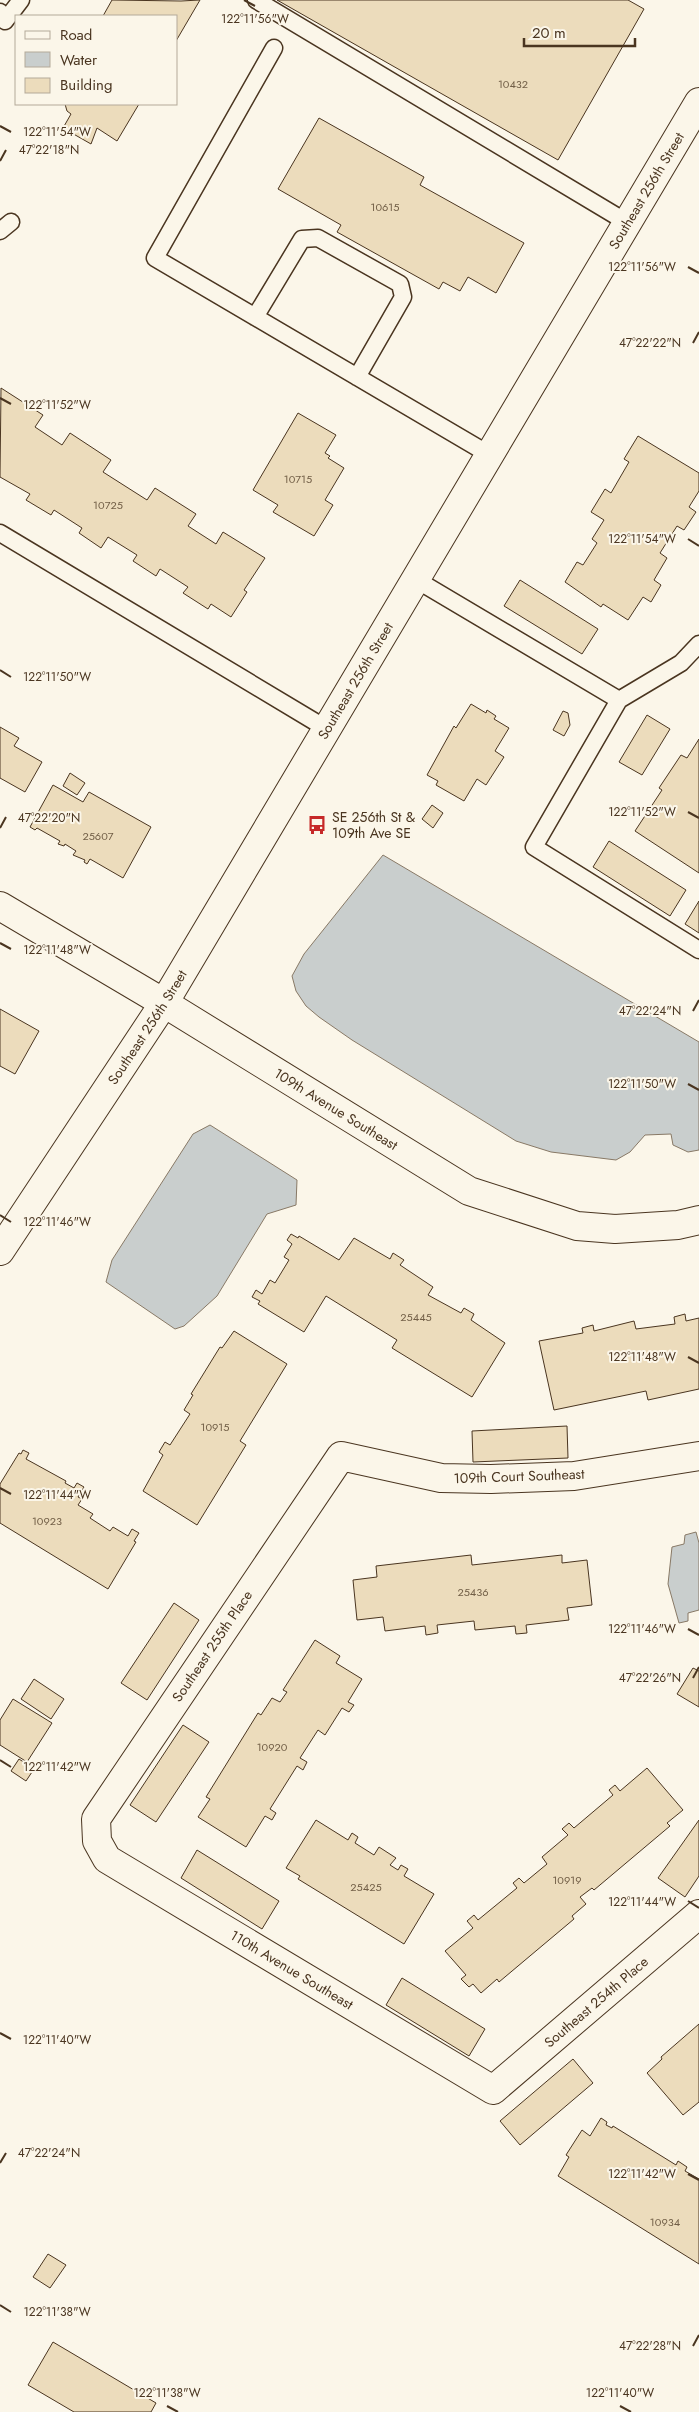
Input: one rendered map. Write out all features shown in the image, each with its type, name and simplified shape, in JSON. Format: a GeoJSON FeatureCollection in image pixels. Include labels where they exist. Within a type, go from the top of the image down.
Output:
{"type":"FeatureCollection","features":[{"type":"Feature","properties":{"kind":"street","name":"Southeast 256th Street"},"geometry":{"type":"LineString","coordinates":[[0,1251],[164,1003],[699,102]]}},
{"type":"Feature","properties":{"kind":"street","name":"109th Avenue Southeast"},"geometry":{"type":"LineString","coordinates":[[0,906],[164,1003],[469,1190],[577,1226],[615,1229],[678,1225],[699,1220]]}},
{"type":"Feature","properties":{"kind":"street","name":"109th Court Southeast"},"geometry":{"type":"LineString","coordinates":[[341,1456],[441,1478],[491,1479],[574,1476],[699,1456]]}},
{"type":"Feature","properties":{"kind":"street","name":"Southeast 255th Place"},"geometry":{"type":"LineString","coordinates":[[97,1841],[96,1819],[341,1456]]}},
{"type":"Feature","properties":{"kind":"street","name":"110th Avenue Southeast"},"geometry":{"type":"LineString","coordinates":[[97,1841],[107,1859],[493,2090]]}},
{"type":"Feature","properties":{"kind":"street","name":"Southeast 254th Place"},"geometry":{"type":"LineString","coordinates":[[493,2090],[699,1914]]}},
{"type":"Feature","properties":{"kind":"lane"},"geometry":{"type":"LineString","coordinates":[[0,12],[5,21],[21,0]]}},
{"type":"Feature","properties":{"kind":"lane"},"geometry":{"type":"LineString","coordinates":[[256,0],[628,222]]}},
{"type":"Feature","properties":{"kind":"lane"},"geometry":{"type":"LineString","coordinates":[[274,48],[155,258],[490,454]]}},
{"type":"Feature","properties":{"kind":"lane"},"geometry":{"type":"LineString","coordinates":[[256,318],[302,239],[318,238],[400,284],[402,298],[357,377]]}},
{"type":"Feature","properties":{"kind":"lane"},"geometry":{"type":"LineString","coordinates":[[0,533],[327,729]]}},
{"type":"Feature","properties":{"kind":"lane"},"geometry":{"type":"LineString","coordinates":[[415,579],[619,700]]}},
{"type":"Feature","properties":{"kind":"lane"},"geometry":{"type":"LineString","coordinates":[[699,644],[681,663],[619,700],[534,847],[699,950]]}},
{"type":"Feature","properties":{"kind":"water"},"geometry":{"type":"Polygon","coordinates":[[[383,855],[699,1042],[699,1150],[688,1152],[673,1145],[671,1134],[645,1135],[630,1152],[616,1160],[551,1152],[516,1141],[352,1040],[306,1006],[296,991],[292,976],[304,954],[383,855]]]}},
{"type":"Feature","properties":{"kind":"water"},"geometry":{"type":"Polygon","coordinates":[[[210,1125],[297,1180],[296,1205],[267,1214],[217,1296],[184,1326],[175,1329],[106,1282],[112,1260],[193,1134],[210,1125]]]}},
{"type":"Feature","properties":{"kind":"water"},"geometry":{"type":"Polygon","coordinates":[[[696,1532],[699,1543],[699,1610],[688,1613],[688,1621],[679,1623],[668,1584],[672,1547],[684,1544],[685,1535],[696,1532]]]}},
{"type":"Feature","properties":{"kind":"building"},"geometry":{"type":"Polygon","coordinates":[[[112,0],[200,0],[178,38],[178,15],[104,15],[112,0]]]}},
{"type":"Feature","properties":{"kind":"building"},"geometry":{"type":"Polygon","coordinates":[[[277,0],[628,0],[644,9],[558,160],[277,0]]]}},
{"type":"Feature","properties":{"kind":"building"},"geometry":{"type":"Polygon","coordinates":[[[65,105],[138,105],[117,141],[97,128],[91,144],[63,128],[71,114],[67,111],[65,105]]]}},
{"type":"Feature","properties":{"kind":"building"},"geometry":{"type":"Polygon","coordinates":[[[319,118],[424,177],[420,185],[524,243],[496,293],[468,277],[460,291],[443,282],[439,289],[337,232],[341,225],[278,189],[319,118]]]}},
{"type":"Feature","properties":{"kind":"building"},"geometry":{"type":"Polygon","coordinates":[[[1,388],[43,415],[35,427],[62,445],[70,433],[111,460],[103,472],[147,500],[155,488],[196,514],[188,526],[216,544],[223,532],[265,558],[244,590],[247,592],[231,617],[211,604],[208,609],[183,593],[188,587],[160,569],[156,576],[133,561],[137,555],[108,537],[101,548],[79,533],[82,528],[54,510],[51,515],[26,500],[30,494],[0,477],[1,388]]]}},
{"type":"Feature","properties":{"kind":"building"},"geometry":{"type":"Polygon","coordinates":[[[298,413],[336,435],[325,453],[330,456],[328,458],[344,468],[325,500],[333,505],[314,536],[273,512],[278,505],[253,490],[298,413]]]}},
{"type":"Feature","properties":{"kind":"building"},"geometry":{"type":"Polygon","coordinates":[[[638,436],[699,473],[699,491],[689,507],[696,512],[684,530],[677,526],[660,553],[667,558],[654,580],[661,585],[651,602],[643,597],[628,620],[603,604],[601,607],[565,582],[577,562],[583,565],[597,543],[592,539],[604,520],[591,512],[605,489],[611,493],[629,462],[624,459],[638,436]]]}},
{"type":"Feature","properties":{"kind":"building"},"geometry":{"type":"Polygon","coordinates":[[[520,580],[598,629],[582,654],[504,606],[520,580]]]}},
{"type":"Feature","properties":{"kind":"building"},"geometry":{"type":"Polygon","coordinates":[[[471,704],[486,713],[487,710],[496,716],[494,719],[509,728],[495,751],[504,757],[486,785],[477,779],[464,801],[436,785],[438,781],[427,775],[454,726],[456,728],[471,704]]]}},
{"type":"Feature","properties":{"kind":"building"},"geometry":{"type":"Polygon","coordinates":[[[563,711],[568,713],[570,725],[564,736],[553,730],[563,711]]]}},
{"type":"Feature","properties":{"kind":"building"},"geometry":{"type":"Polygon","coordinates":[[[647,715],[670,729],[642,775],[619,762],[647,715]]]}},
{"type":"Feature","properties":{"kind":"building"},"geometry":{"type":"Polygon","coordinates":[[[0,727],[19,738],[14,746],[42,762],[25,792],[0,778],[0,727]]]}},
{"type":"Feature","properties":{"kind":"building"},"geometry":{"type":"Polygon","coordinates":[[[699,739],[699,873],[635,831],[662,790],[659,788],[681,755],[687,758],[699,739]]]}},
{"type":"Feature","properties":{"kind":"building"},"geometry":{"type":"Polygon","coordinates":[[[70,773],[85,783],[77,795],[63,786],[70,773]]]}},
{"type":"Feature","properties":{"kind":"building"},"geometry":{"type":"Polygon","coordinates":[[[53,785],[83,802],[89,792],[151,827],[123,878],[90,859],[87,864],[84,862],[85,860],[73,855],[76,851],[65,844],[64,846],[58,844],[60,841],[37,828],[35,830],[30,827],[53,785]]]}},
{"type":"Feature","properties":{"kind":"building"},"geometry":{"type":"Polygon","coordinates":[[[432,805],[443,813],[433,828],[422,819],[432,805]]]}},
{"type":"Feature","properties":{"kind":"building"},"geometry":{"type":"Polygon","coordinates":[[[609,841],[686,890],[670,916],[593,867],[609,841]]]}},
{"type":"Feature","properties":{"kind":"building"},"geometry":{"type":"Polygon","coordinates":[[[699,901],[699,933],[685,924],[699,901]]]}},
{"type":"Feature","properties":{"kind":"building"},"geometry":{"type":"Polygon","coordinates":[[[0,1009],[39,1031],[15,1074],[0,1066],[0,1009]]]}},
{"type":"Feature","properties":{"kind":"building"},"geometry":{"type":"Polygon","coordinates":[[[291,1234],[298,1238],[299,1236],[339,1260],[354,1238],[390,1259],[393,1253],[404,1260],[400,1265],[433,1287],[428,1295],[461,1313],[464,1308],[474,1314],[471,1320],[505,1343],[472,1397],[392,1348],[397,1340],[326,1296],[304,1332],[258,1304],[260,1301],[252,1297],[256,1290],[262,1294],[270,1280],[275,1283],[289,1260],[284,1257],[292,1244],[287,1240],[291,1234]]]}},
{"type":"Feature","properties":{"kind":"building"},"geometry":{"type":"Polygon","coordinates":[[[685,1314],[686,1321],[699,1318],[699,1389],[648,1400],[646,1391],[554,1410],[539,1341],[583,1333],[582,1328],[593,1325],[594,1331],[634,1321],[636,1329],[675,1324],[674,1317],[685,1314]]]}},
{"type":"Feature","properties":{"kind":"building"},"geometry":{"type":"Polygon","coordinates":[[[234,1331],[287,1364],[240,1441],[246,1445],[197,1525],[143,1491],[163,1455],[159,1452],[165,1442],[170,1445],[190,1414],[184,1410],[193,1395],[191,1394],[220,1347],[222,1348],[234,1331]]]}},
{"type":"Feature","properties":{"kind":"building"},"geometry":{"type":"Polygon","coordinates":[[[567,1426],[568,1458],[473,1462],[472,1431],[567,1426]]]}},
{"type":"Feature","properties":{"kind":"building"},"geometry":{"type":"Polygon","coordinates":[[[23,1450],[29,1453],[26,1459],[66,1481],[65,1483],[74,1488],[77,1483],[84,1487],[78,1497],[82,1499],[78,1505],[93,1514],[90,1518],[110,1531],[113,1527],[128,1536],[132,1529],[139,1533],[134,1541],[136,1542],[108,1589],[0,1523],[0,1484],[19,1453],[21,1454],[23,1450]]]}},
{"type":"Feature","properties":{"kind":"building"},"geometry":{"type":"Polygon","coordinates":[[[471,1555],[472,1565],[562,1555],[562,1563],[587,1560],[592,1605],[567,1608],[569,1620],[526,1625],[527,1633],[516,1634],[515,1626],[475,1630],[474,1621],[437,1625],[438,1633],[426,1635],[425,1626],[385,1631],[383,1617],[357,1620],[353,1580],[377,1577],[376,1566],[471,1555]]]}},
{"type":"Feature","properties":{"kind":"building"},"geometry":{"type":"Polygon","coordinates":[[[174,1603],[199,1620],[147,1700],[121,1683],[174,1603]]]}},
{"type":"Feature","properties":{"kind":"building"},"geometry":{"type":"Polygon","coordinates":[[[315,1640],[340,1656],[336,1663],[362,1679],[348,1702],[354,1705],[349,1712],[342,1708],[325,1735],[318,1730],[300,1758],[307,1762],[303,1770],[297,1766],[270,1809],[276,1813],[272,1820],[265,1816],[246,1847],[198,1817],[210,1799],[206,1797],[258,1713],[261,1715],[272,1698],[280,1702],[287,1692],[283,1690],[315,1640]]]}},
{"type":"Feature","properties":{"kind":"building"},"geometry":{"type":"Polygon","coordinates":[[[693,1668],[699,1671],[699,1707],[677,1694],[693,1668]]]}},
{"type":"Feature","properties":{"kind":"building"},"geometry":{"type":"Polygon","coordinates":[[[34,1679],[64,1699],[51,1719],[21,1699],[34,1679]]]}},
{"type":"Feature","properties":{"kind":"building"},"geometry":{"type":"Polygon","coordinates":[[[13,1699],[52,1723],[27,1762],[0,1745],[0,1720],[13,1699]]]}},
{"type":"Feature","properties":{"kind":"building"},"geometry":{"type":"Polygon","coordinates":[[[183,1725],[209,1742],[156,1822],[130,1805],[183,1725]]]}},
{"type":"Feature","properties":{"kind":"building"},"geometry":{"type":"Polygon","coordinates":[[[19,1759],[34,1769],[26,1781],[11,1771],[19,1759]]]}},
{"type":"Feature","properties":{"kind":"building"},"geometry":{"type":"Polygon","coordinates":[[[647,1768],[683,1810],[667,1823],[670,1826],[594,1890],[592,1888],[580,1897],[586,1904],[572,1916],[574,1919],[499,1982],[497,1979],[481,1993],[473,1984],[469,1987],[461,1979],[466,1975],[445,1951],[473,1928],[467,1921],[474,1915],[478,1920],[517,1888],[513,1883],[519,1878],[524,1883],[547,1864],[542,1857],[568,1835],[562,1829],[569,1823],[574,1828],[613,1795],[609,1790],[615,1785],[620,1791],[647,1768]]]}},
{"type":"Feature","properties":{"kind":"building"},"geometry":{"type":"Polygon","coordinates":[[[316,1820],[348,1840],[352,1833],[358,1837],[355,1843],[374,1855],[379,1847],[396,1858],[390,1865],[398,1870],[401,1865],[408,1869],[404,1876],[434,1894],[404,1944],[298,1879],[300,1876],[286,1868],[316,1820]]]}},
{"type":"Feature","properties":{"kind":"building"},"geometry":{"type":"Polygon","coordinates":[[[699,1820],[699,1876],[685,1897],[658,1878],[699,1820]]]}},
{"type":"Feature","properties":{"kind":"building"},"geometry":{"type":"Polygon","coordinates":[[[197,1850],[279,1901],[262,1929],[181,1878],[197,1850]]]}},
{"type":"Feature","properties":{"kind":"building"},"geometry":{"type":"Polygon","coordinates":[[[402,1978],[485,2029],[469,2056],[386,2005],[402,1978]]]}},
{"type":"Feature","properties":{"kind":"building"},"geometry":{"type":"Polygon","coordinates":[[[699,2024],[699,2102],[683,2115],[647,2073],[662,2059],[661,2057],[699,2024]]]}},
{"type":"Feature","properties":{"kind":"building"},"geometry":{"type":"Polygon","coordinates":[[[573,2059],[593,2083],[520,2145],[500,2121],[573,2059]]]}},
{"type":"Feature","properties":{"kind":"building"},"geometry":{"type":"Polygon","coordinates":[[[601,2118],[607,2122],[606,2125],[612,2128],[613,2126],[676,2165],[678,2161],[687,2167],[685,2171],[699,2179],[699,2264],[558,2176],[569,2157],[566,2155],[582,2130],[590,2136],[601,2118]]]}},
{"type":"Feature","properties":{"kind":"building"},"geometry":{"type":"Polygon","coordinates":[[[48,2254],[66,2265],[50,2288],[33,2277],[48,2254]]]}},
{"type":"Feature","properties":{"kind":"building"},"geometry":{"type":"Polygon","coordinates":[[[53,2342],[156,2403],[151,2412],[74,2412],[28,2385],[53,2342]]]}},
{"type":"Feature","properties":{"kind":"place","name":"SE 256th St & 109th Ave SE"},"geometry":{"type":"Point","coordinates":[317,825]}}]}
